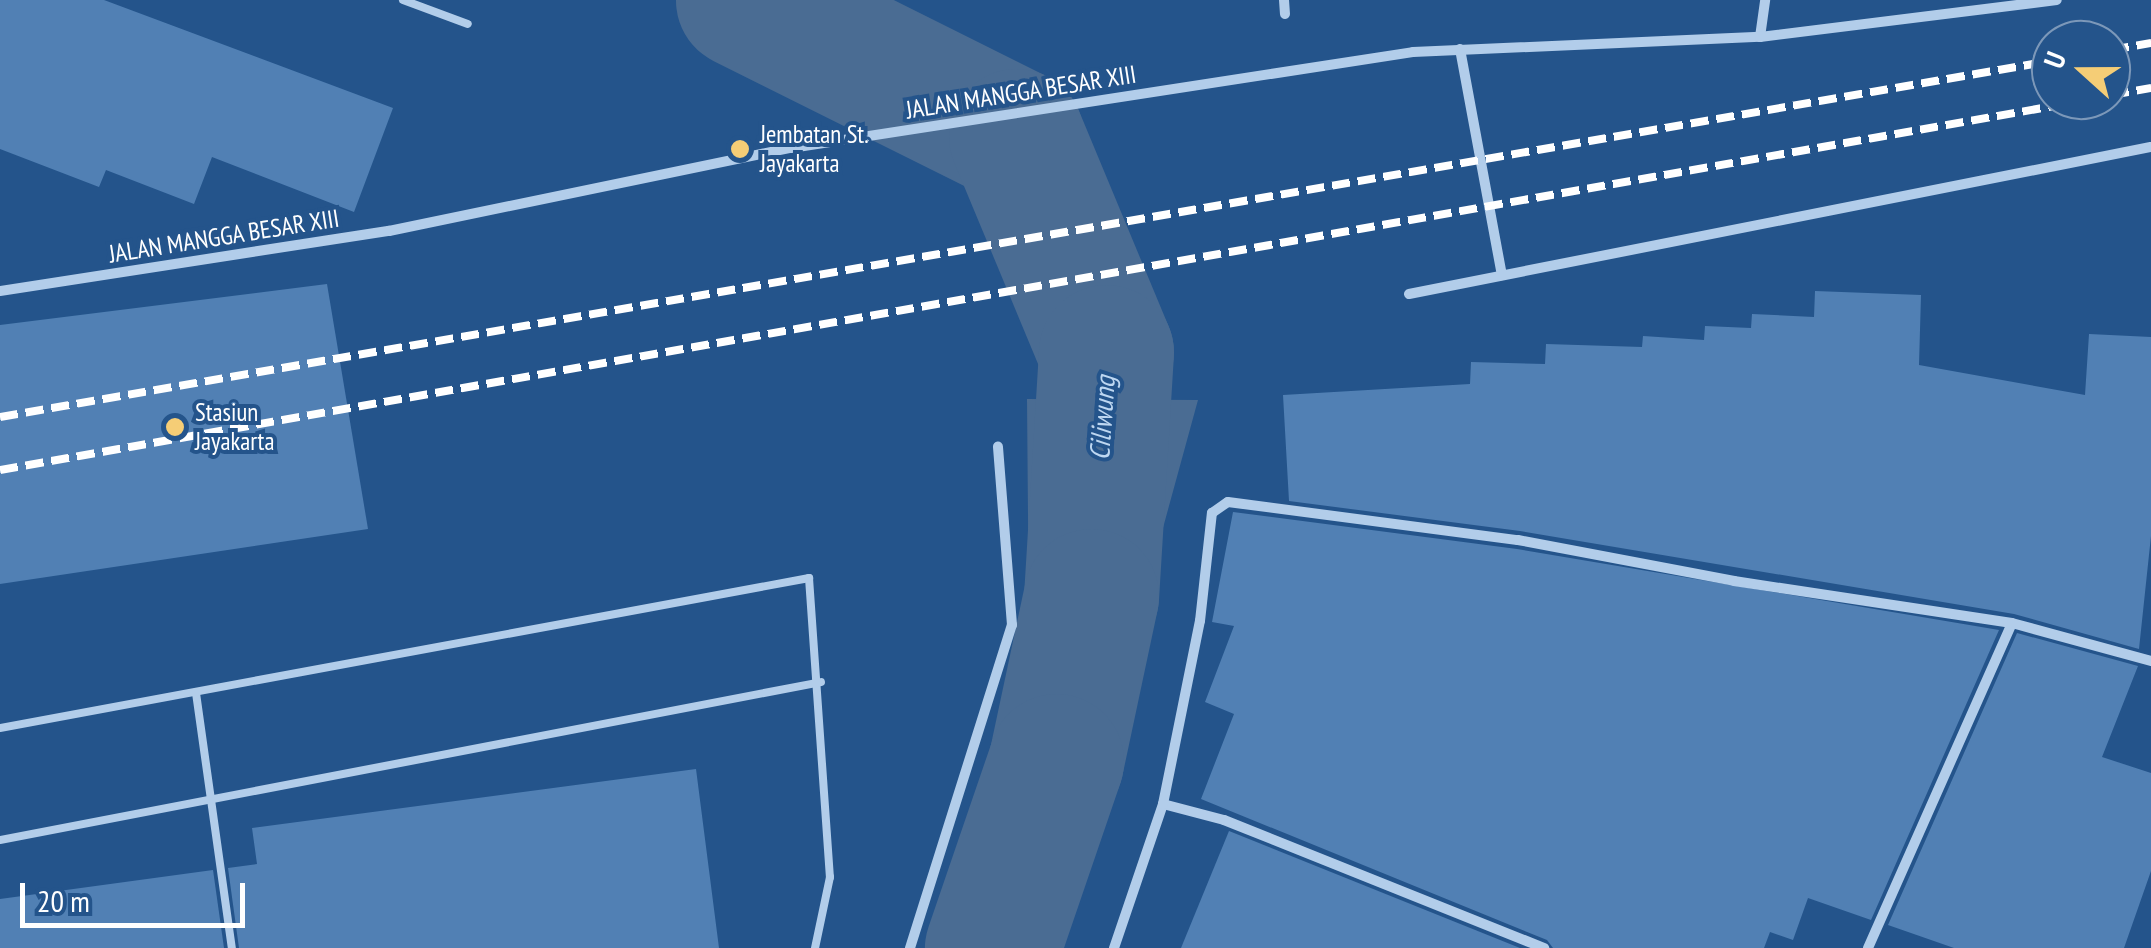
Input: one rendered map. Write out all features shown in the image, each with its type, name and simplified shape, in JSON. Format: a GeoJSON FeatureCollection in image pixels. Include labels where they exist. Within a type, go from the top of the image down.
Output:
{"type":"FeatureCollection","features":[{"type":"Feature","properties":{"kind":"street"},"geometry":{"type":"LineString","coordinates":[[1284,0],[1285,14]]}},
{"type":"Feature","properties":{"kind":"street"},"geometry":{"type":"LineString","coordinates":[[1760,37],[1765,0]]}},
{"type":"Feature","properties":{"kind":"street","name":"JALAN MANGGA BESAR XIII"},"geometry":{"type":"LineString","coordinates":[[0,290],[389,231],[792,148],[1413,52],[1760,37],[2057,0]]}},
{"type":"Feature","properties":{"kind":"street"},"geometry":{"type":"LineString","coordinates":[[1460,49],[1502,275]]}},
{"type":"Feature","properties":{"kind":"street"},"geometry":{"type":"LineString","coordinates":[[1410,294],[2151,147]]}},
{"type":"Feature","properties":{"kind":"street"},"geometry":{"type":"LineString","coordinates":[[910,948],[1012,624],[998,447]]}},
{"type":"Feature","properties":{"kind":"street"},"geometry":{"type":"LineString","coordinates":[[1114,948],[1163,804],[1200,621],[1212,513],[1228,502],[1518,540],[1734,582],[2012,623],[2151,660]]}},
{"type":"Feature","properties":{"kind":"street"},"geometry":{"type":"LineString","coordinates":[[1868,948],[2012,623]]}},
{"type":"Feature","properties":{"kind":"street"},"geometry":{"type":"LineString","coordinates":[[1163,804],[1224,820],[1544,948]]}},
{"type":"Feature","properties":{"kind":"lane"},"geometry":{"type":"LineString","coordinates":[[403,0],[468,24]]}},
{"type":"Feature","properties":{"kind":"lane"},"geometry":{"type":"LineString","coordinates":[[0,728],[808,578],[821,682],[830,877],[815,948]]}},
{"type":"Feature","properties":{"kind":"lane"},"geometry":{"type":"LineString","coordinates":[[0,840],[821,682]]}},
{"type":"Feature","properties":{"kind":"lane"},"geometry":{"type":"LineString","coordinates":[[196,693],[232,948]]}},
{"type":"Feature","properties":{"kind":"water"},"geometry":{"type":"Polygon","coordinates":[[[1027,399],[1198,400],[1048,948],[926,948],[978,814],[1029,635],[1027,399]]]}},
{"type":"Feature","properties":{"kind":"building"},"geometry":{"type":"Polygon","coordinates":[[[0,0],[104,0],[393,108],[354,212],[212,157],[194,204],[106,170],[99,187],[0,149],[0,0]]]}},
{"type":"Feature","properties":{"kind":"building","name":"Stasiun Jayakarta"},"geometry":{"type":"Polygon","coordinates":[[[327,284],[368,529],[0,584],[0,325],[327,284]]]}},
{"type":"Feature","properties":{"kind":"building"},"geometry":{"type":"Polygon","coordinates":[[[1815,291],[1921,295],[1919,365],[2085,395],[2089,334],[2151,337],[2151,536],[2139,649],[2014,614],[1520,531],[1289,501],[1283,395],[1470,384],[1471,362],[1545,364],[1546,344],[1642,347],[1643,336],[1704,340],[1705,326],[1751,328],[1752,314],[1814,317],[1815,291]]]}},
{"type":"Feature","properties":{"kind":"building"},"geometry":{"type":"Polygon","coordinates":[[[1233,512],[1517,549],[1999,630],[1871,920],[1808,898],[1793,940],[1770,932],[1764,948],[1553,948],[1547,940],[1201,799],[1234,714],[1205,702],[1234,626],[1212,622],[1233,512]]]}},
{"type":"Feature","properties":{"kind":"building"},"geometry":{"type":"Polygon","coordinates":[[[2017,633],[2138,666],[2102,757],[2151,773],[2151,871],[2124,948],[1954,948],[1888,925],[2017,633]]]}},
{"type":"Feature","properties":{"kind":"building"},"geometry":{"type":"Polygon","coordinates":[[[696,769],[719,948],[239,948],[228,868],[257,864],[252,828],[696,769]]]}},
{"type":"Feature","properties":{"kind":"building"},"geometry":{"type":"Polygon","coordinates":[[[1229,831],[1520,948],[1181,948],[1229,831]]]}},
{"type":"Feature","properties":{"kind":"building"},"geometry":{"type":"Polygon","coordinates":[[[213,870],[224,948],[0,948],[0,899],[213,870]]]}},
{"type":"Feature","properties":{"kind":"waterway","name":"Ciliwung"},"geometry":{"type":"LineString","coordinates":[[743,0],[1016,136],[1106,352],[1091,596],[1056,761],[992,948]]}},
{"type":"Feature","properties":{"kind":"railway"},"geometry":{"type":"LineString","coordinates":[[2131,46],[2151,43]]}},
{"type":"Feature","properties":{"kind":"railway"},"geometry":{"type":"LineString","coordinates":[[0,417],[2031,64]]}},
{"type":"Feature","properties":{"kind":"railway"},"geometry":{"type":"LineString","coordinates":[[2131,92],[2151,88]]}},
{"type":"Feature","properties":{"kind":"railway"},"geometry":{"type":"LineString","coordinates":[[0,470],[2031,110]]}},
{"type":"Feature","properties":{"kind":"place","name":"Jembatan St. Jayakarta"},"geometry":{"type":"Point","coordinates":[740,149]}},
{"type":"Feature","properties":{"kind":"place","name":"Stasiun Jayakarta"},"geometry":{"type":"Point","coordinates":[175,427]}}]}
